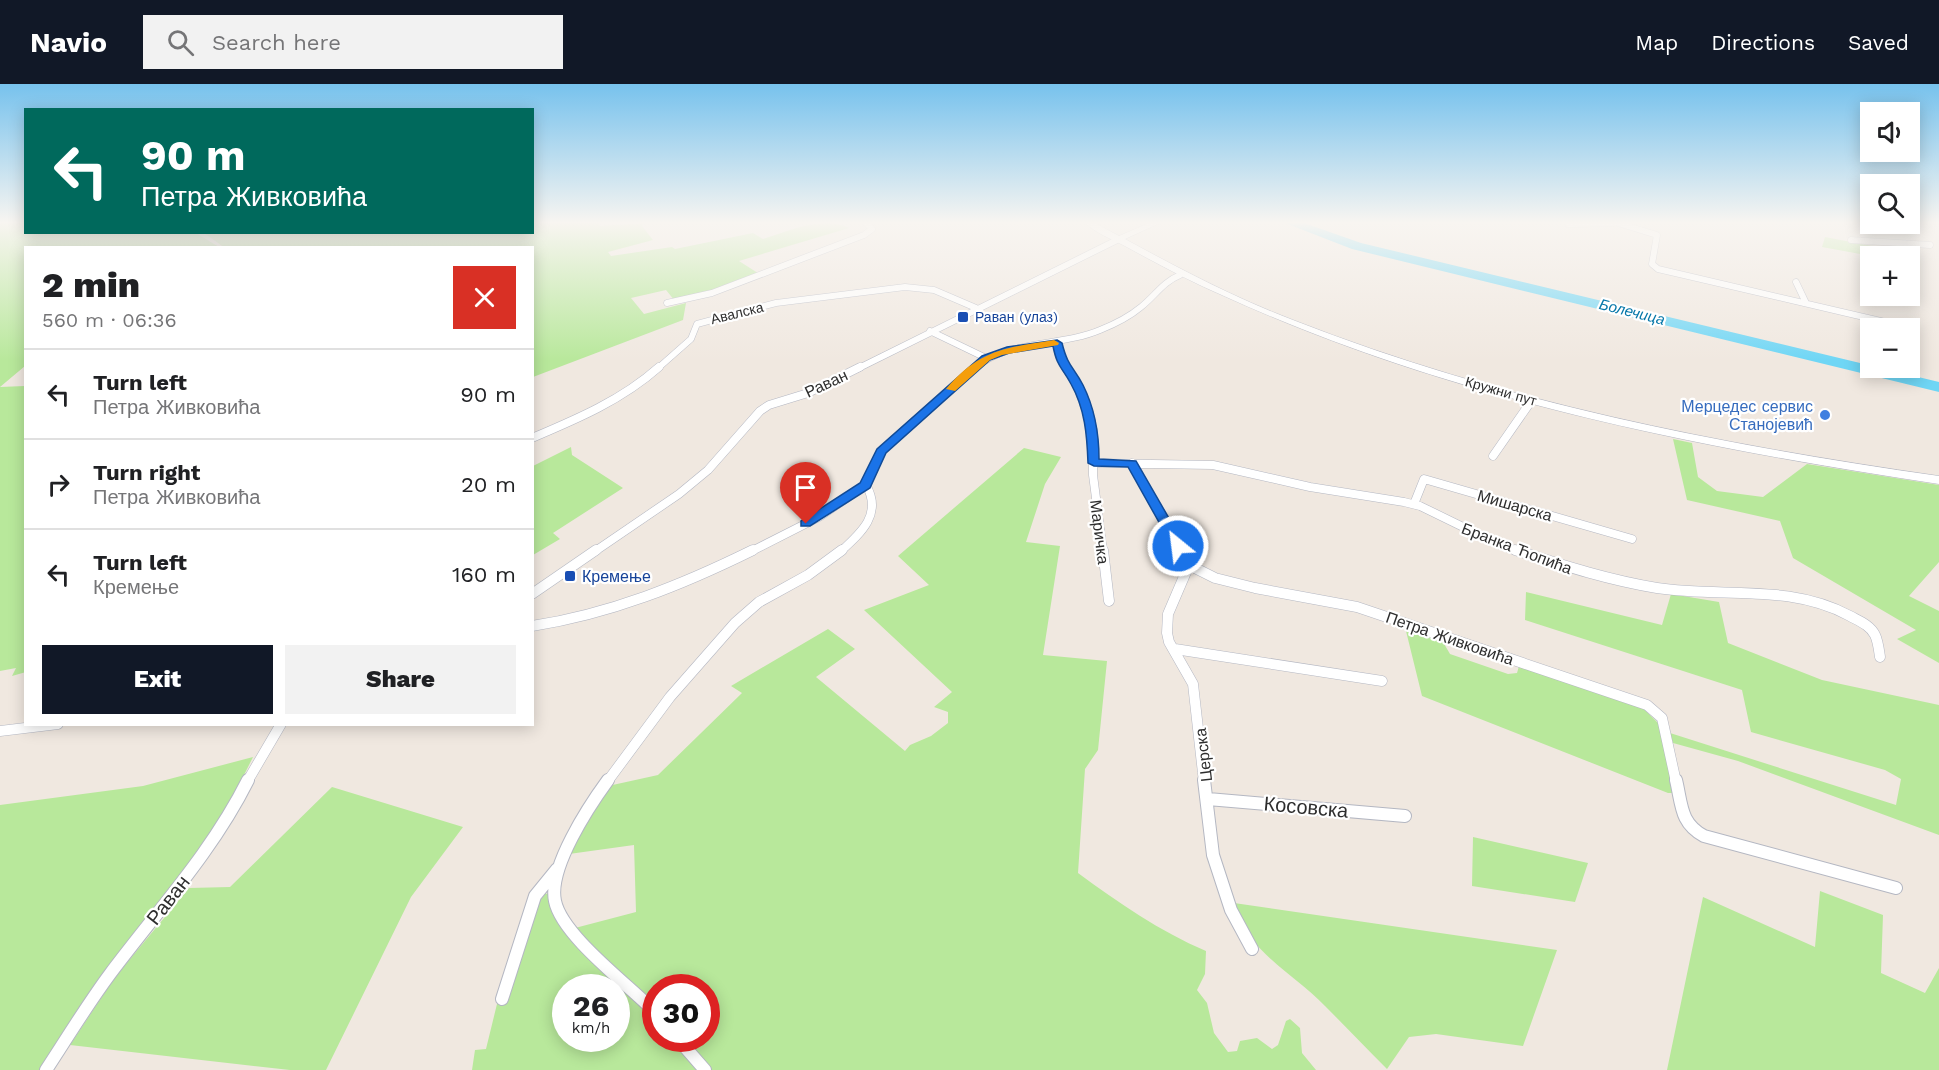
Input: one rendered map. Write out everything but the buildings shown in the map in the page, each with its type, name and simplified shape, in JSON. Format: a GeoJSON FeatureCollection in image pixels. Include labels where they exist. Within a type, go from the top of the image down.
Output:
{"type":"FeatureCollection","features":[{"type":"Feature","properties":{"kind":"main road","name":"Кружни пут"},"geometry":{"type":"LineString","coordinates":[[1169,269],[1254,308],[1343,342],[1532,400],[1628,425],[1727,446],[1939,480]]}},
{"type":"Feature","properties":{"kind":"street"},"geometry":{"type":"LineString","coordinates":[[667,303],[712,293],[775,269]]}},
{"type":"Feature","properties":{"kind":"street","name":"Раван"},"geometry":{"type":"LineString","coordinates":[[534,593],[679,494],[727,450],[749,421],[769,405],[808,393],[1057,269]]}},
{"type":"Feature","properties":{"kind":"street"},"geometry":{"type":"LineString","coordinates":[[1658,269],[1868,318]]}},
{"type":"Feature","properties":{"kind":"street"},"geometry":{"type":"LineString","coordinates":[[534,626],[606,611],[669,588],[819,517],[866,485],[881,451],[986,358],[1007,350],[1057,343],[1088,334],[1125,317],[1148,301],[1164,284],[1180,275]]}},
{"type":"Feature","properties":{"kind":"street"},"geometry":{"type":"LineString","coordinates":[[1796,282],[1806,303]]}},
{"type":"Feature","properties":{"kind":"street","name":"Авалска"},"geometry":{"type":"LineString","coordinates":[[534,437],[619,398],[651,375],[691,339],[698,324],[718,317],[816,297],[910,287],[934,290],[976,308]]}},
{"type":"Feature","properties":{"kind":"street"},"geometry":{"type":"LineString","coordinates":[[930,331],[986,358]]}},
{"type":"Feature","properties":{"kind":"street"},"geometry":{"type":"LineString","coordinates":[[1057,343],[1062,364],[1076,382],[1085,401],[1093,430],[1094,463],[1132,463],[1189,565]]}},
{"type":"Feature","properties":{"kind":"street"},"geometry":{"type":"LineString","coordinates":[[1493,456],[1532,400]]}},
{"type":"Feature","properties":{"kind":"street","name":"Маричка"},"geometry":{"type":"LineString","coordinates":[[1094,463],[1109,601]]}},
{"type":"Feature","properties":{"kind":"street","name":"Бранка Ћопића"},"geometry":{"type":"LineString","coordinates":[[1132,463],[1213,465],[1310,487],[1414,504],[1495,543],[1596,576],[1659,588],[1782,595],[1828,606],[1873,631],[1880,657]]}},
{"type":"Feature","properties":{"kind":"street","name":"Мишарска"},"geometry":{"type":"LineString","coordinates":[[1414,504],[1424,479],[1632,539]]}},
{"type":"Feature","properties":{"kind":"street"},"geometry":{"type":"LineString","coordinates":[[502,999],[535,896],[557,869],[584,816],[610,777],[704,655],[760,602],[825,563],[866,526],[873,514],[874,502],[866,485]]}},
{"type":"Feature","properties":{"kind":"street","name":"Церска"},"geometry":{"type":"LineString","coordinates":[[1189,565],[1167,614],[1169,642],[1193,684],[1213,855],[1231,910],[1252,949]]}},
{"type":"Feature","properties":{"kind":"street","name":"Петра Живковића"},"geometry":{"type":"LineString","coordinates":[[1189,565],[1204,574],[1250,588],[1329,599],[1357,607],[1647,705],[1662,718],[1685,820],[1691,829],[1704,836],[1896,888]]}},
{"type":"Feature","properties":{"kind":"street"},"geometry":{"type":"LineString","coordinates":[[1175,649],[1382,681]]}},
{"type":"Feature","properties":{"kind":"street"},"geometry":{"type":"LineString","coordinates":[[0,731],[41,726]]}},
{"type":"Feature","properties":{"kind":"street","name":"Раван"},"geometry":{"type":"LineString","coordinates":[[46,1070],[109,975],[179,889],[237,802],[258,760],[280,726]]}},
{"type":"Feature","properties":{"kind":"street","name":"Косовска"},"geometry":{"type":"LineString","coordinates":[[1208,799],[1405,816]]}},
{"type":"Feature","properties":{"kind":"street"},"geometry":{"type":"LineString","coordinates":[[557,869],[553,898],[559,915],[589,950],[642,997]]}},
{"type":"Feature","properties":{"kind":"street"},"geometry":{"type":"LineString","coordinates":[[689,1052],[705,1070]]}},
{"type":"Feature","properties":{"kind":"green space"},"geometry":{"type":"Polygon","coordinates":[[[0,269],[24,269],[24,367],[0,387],[0,269]]]}},
{"type":"Feature","properties":{"kind":"green space"},"geometry":{"type":"Polygon","coordinates":[[[534,269],[752,269],[761,275],[712,293],[675,301],[666,290],[631,298],[644,314],[686,303],[683,320],[534,377],[534,269]]]}},
{"type":"Feature","properties":{"kind":"green space"},"geometry":{"type":"Polygon","coordinates":[[[24,386],[24,673],[12,676],[16,668],[0,671],[0,387],[24,386]]]}},
{"type":"Feature","properties":{"kind":"green space"},"geometry":{"type":"Polygon","coordinates":[[[1673,439],[1692,443],[1698,477],[1717,491],[1763,497],[1807,464],[1939,485],[1939,562],[1909,596],[1939,611],[1939,663],[1897,639],[1916,630],[1793,558],[1780,521],[1687,500],[1673,439]]]}},
{"type":"Feature","properties":{"kind":"green space"},"geometry":{"type":"Polygon","coordinates":[[[571,447],[572,455],[623,488],[553,533],[560,539],[534,554],[534,466],[571,447]]]}},
{"type":"Feature","properties":{"kind":"green space"},"geometry":{"type":"Polygon","coordinates":[[[1024,448],[1061,457],[1045,484],[1026,542],[1060,546],[1043,655],[1107,661],[1098,750],[1085,769],[1078,873],[1140,916],[1206,951],[1205,974],[1197,990],[1207,1003],[1214,1033],[1228,1052],[1237,1051],[1240,1041],[1257,1038],[1272,1049],[1278,1045],[1286,1021],[1290,1019],[1300,1028],[1302,1053],[1316,1070],[708,1070],[693,1052],[720,1052],[720,974],[642,974],[642,996],[630,985],[630,974],[619,974],[592,949],[575,928],[636,912],[634,845],[569,854],[608,786],[658,775],[742,693],[731,686],[828,629],[855,649],[816,677],[905,751],[910,745],[931,736],[948,723],[948,712],[934,707],[952,692],[864,610],[929,585],[898,556],[1024,448]]]}},
{"type":"Feature","properties":{"kind":"green space"},"geometry":{"type":"Polygon","coordinates":[[[1526,592],[1662,625],[1671,594],[1719,602],[1728,643],[1822,680],[1939,705],[1939,835],[1738,761],[1673,743],[1670,733],[1896,805],[1901,779],[1885,770],[1751,732],[1742,690],[1525,620],[1526,592]]]}},
{"type":"Feature","properties":{"kind":"green space"},"geometry":{"type":"Polygon","coordinates":[[[1406,631],[1443,642],[1450,654],[1508,674],[1517,673],[1519,666],[1639,704],[1659,724],[1676,793],[1668,793],[1422,696],[1406,631]]]}},
{"type":"Feature","properties":{"kind":"green space"},"geometry":{"type":"Polygon","coordinates":[[[253,757],[227,809],[172,887],[103,974],[39,1070],[0,1070],[0,805],[143,786],[253,757]]]}},
{"type":"Feature","properties":{"kind":"green space"},"geometry":{"type":"Polygon","coordinates":[[[332,787],[463,827],[411,897],[326,1070],[290,1070],[70,1045],[115,977],[189,888],[230,887],[332,787]]]}},
{"type":"Feature","properties":{"kind":"green space"},"geometry":{"type":"Polygon","coordinates":[[[1473,837],[1588,863],[1575,902],[1472,886],[1473,837]]]}},
{"type":"Feature","properties":{"kind":"green space"},"geometry":{"type":"Polygon","coordinates":[[[1820,891],[1883,915],[1881,973],[1925,993],[1939,968],[1939,1070],[1667,1070],[1703,897],[1815,947],[1820,891]]]}},
{"type":"Feature","properties":{"kind":"green space"},"geometry":{"type":"Polygon","coordinates":[[[551,893],[550,899],[616,974],[552,974],[552,1052],[630,1052],[630,990],[642,1004],[642,1052],[684,1052],[699,1070],[472,1070],[475,1050],[486,1049],[497,1004],[504,1003],[539,895],[551,893]]]}},
{"type":"Feature","properties":{"kind":"green space"},"geometry":{"type":"Polygon","coordinates":[[[1234,903],[1557,950],[1523,1046],[1436,1034],[1409,1037],[1387,1069],[1325,1006],[1260,948],[1240,920],[1234,903]]]}},
{"type":"Feature","properties":{"kind":"waterway","name":"Болечица"},"geometry":{"type":"LineString","coordinates":[[1452,269],[1939,387]]}},
{"type":"Feature","properties":{"kind":"slow traffic"},"geometry":{"type":"LineString","coordinates":[[951,389],[986,358],[999,352],[1054,343]]}},
{"type":"Feature","properties":{"kind":"place","name":"Раван (улаз)"},"geometry":{"type":"Point","coordinates":[963,317]}},
{"type":"Feature","properties":{"kind":"place","name":"Мерцедес сервис Станојевић"},"geometry":{"type":"Point","coordinates":[1825,415]}},
{"type":"Feature","properties":{"kind":"place","name":"Кремење"},"geometry":{"type":"Point","coordinates":[570,576]}},
{"type":"Feature","properties":{"kind":"route"},"geometry":{"type":"LineString","coordinates":[[806,524],[848,499],[866,485],[881,451],[925,415],[986,358],[1007,350],[1057,343],[1062,364],[1076,382],[1085,401],[1093,430],[1094,463],[1132,463],[1178,546]]}}]}
